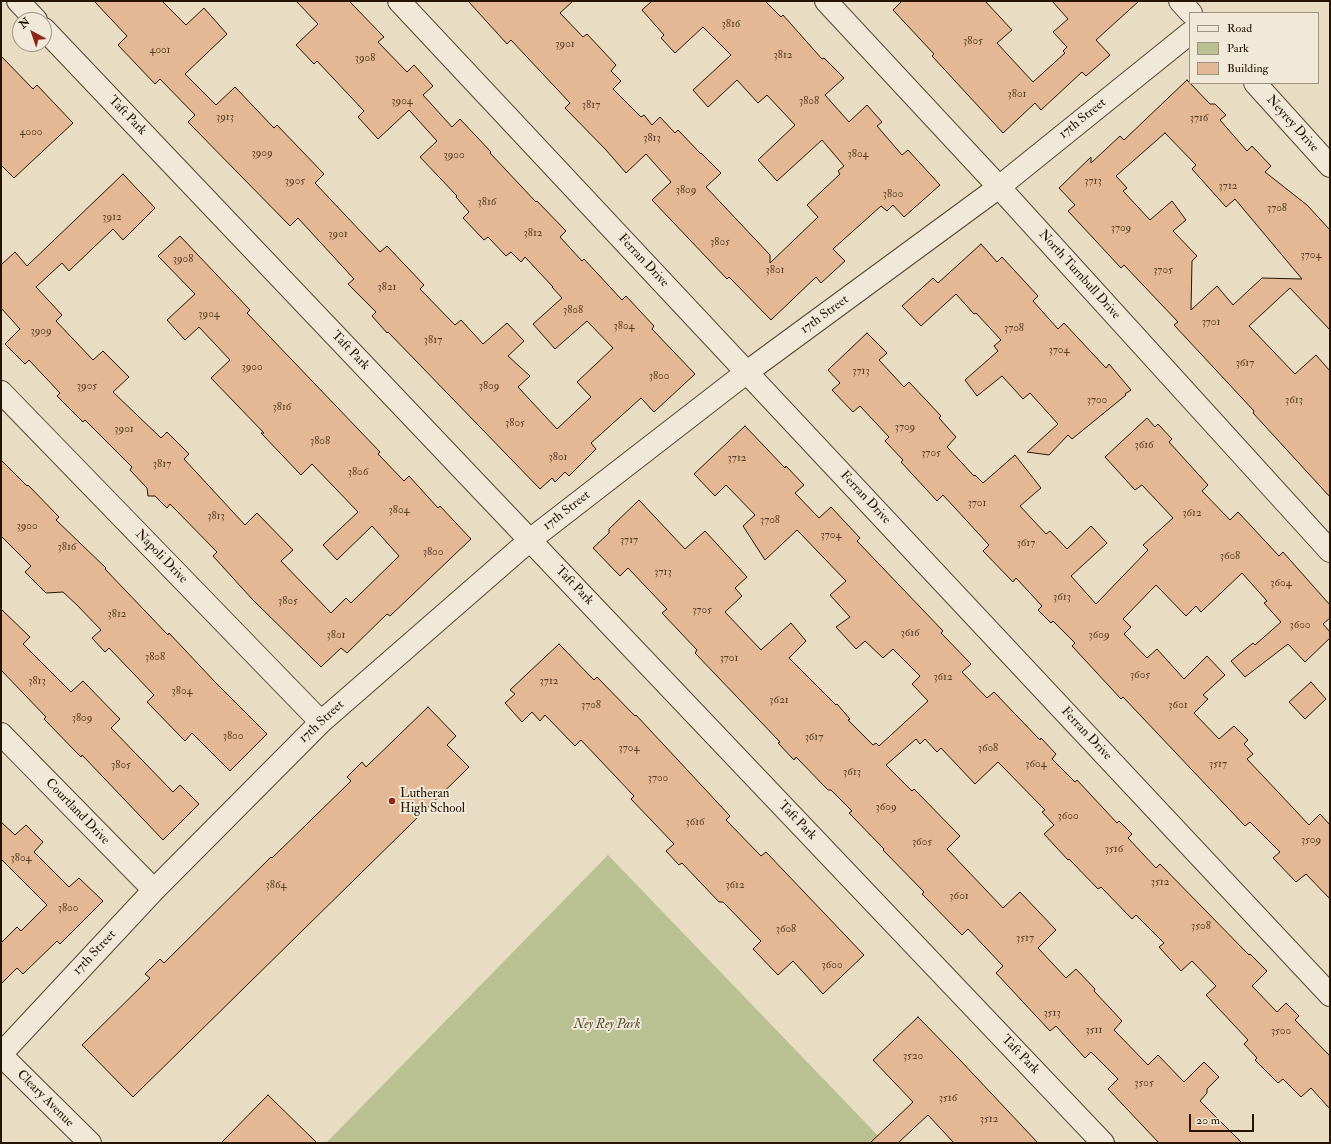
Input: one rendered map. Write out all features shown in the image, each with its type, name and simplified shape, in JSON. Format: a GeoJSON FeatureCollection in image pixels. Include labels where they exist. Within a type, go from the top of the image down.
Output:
{"type":"FeatureCollection","features":[{"type":"Feature","properties":{"kind":"street"},"geometry":{"type":"LineString","coordinates":[[18,1],[28,12]]}},
{"type":"Feature","properties":{"kind":"street","name":"Ferran Drive"},"geometry":{"type":"LineString","coordinates":[[399,1],[1330,995]]}},
{"type":"Feature","properties":{"kind":"street","name":"North Turnbull Drive"},"geometry":{"type":"LineString","coordinates":[[826,1],[999,187],[1330,551]]}},
{"type":"Feature","properties":{"kind":"street"},"geometry":{"type":"LineString","coordinates":[[1180,1],[1190,12]]}},
{"type":"Feature","properties":{"kind":"street","name":"17th Street"},"geometry":{"type":"LineString","coordinates":[[1,1054],[154,890],[320,722],[530,540],[747,372],[999,187],[1189,34]]}},
{"type":"Feature","properties":{"kind":"street","name":"Taft Park"},"geometry":{"type":"LineString","coordinates":[[52,36],[1103,1143]]}},
{"type":"Feature","properties":{"kind":"street","name":"Neyrey Drive"},"geometry":{"type":"LineString","coordinates":[[1255,84],[1330,166]]}},
{"type":"Feature","properties":{"kind":"street","name":"Napoli Drive"},"geometry":{"type":"LineString","coordinates":[[1,392],[320,722]]}},
{"type":"Feature","properties":{"kind":"street","name":"Courtland Drive"},"geometry":{"type":"LineString","coordinates":[[1,734],[154,890]]}},
{"type":"Feature","properties":{"kind":"street","name":"Cleary Avenue"},"geometry":{"type":"LineString","coordinates":[[1,1054],[90,1143]]}},
{"type":"Feature","properties":{"kind":"green space","name":"Ney Rey Park"},"geometry":{"type":"Polygon","coordinates":[[[608,855],[885,1143],[326,1143],[608,855]]]}},
{"type":"Feature","properties":{"kind":"building"},"geometry":{"type":"Polygon","coordinates":[[[94,1],[162,1],[186,25],[204,8],[227,34],[185,74],[216,105],[235,87],[274,128],[277,125],[324,174],[315,183],[380,252],[387,246],[424,285],[420,289],[455,325],[461,320],[483,344],[507,323],[524,341],[508,356],[530,376],[518,387],[557,429],[591,397],[577,382],[613,348],[587,321],[555,349],[533,324],[562,298],[525,257],[521,262],[511,252],[506,256],[488,237],[484,240],[463,218],[469,212],[456,197],[457,196],[420,157],[437,141],[409,110],[378,139],[358,117],[364,111],[317,61],[314,64],[296,45],[318,24],[296,1],[349,1],[384,37],[378,42],[407,72],[414,65],[433,86],[423,95],[452,127],[460,119],[536,202],[537,201],[566,231],[560,237],[582,261],[584,259],[622,300],[626,296],[654,326],[652,329],[695,374],[654,412],[641,398],[591,443],[596,449],[569,476],[565,472],[555,482],[552,478],[540,489],[388,332],[387,333],[372,316],[376,312],[348,284],[354,279],[298,218],[290,226],[188,122],[195,115],[160,79],[155,84],[118,45],[127,36],[94,1]]]}},
{"type":"Feature","properties":{"kind":"building"},"geometry":{"type":"Polygon","coordinates":[[[468,1],[573,1],[560,13],[583,37],[587,34],[616,65],[611,71],[621,81],[613,89],[641,117],[644,115],[652,125],[660,117],[675,133],[678,130],[721,173],[706,187],[770,255],[770,263],[818,217],[807,205],[840,174],[838,171],[844,166],[822,140],[777,181],[758,160],[795,125],[767,95],[758,103],[737,80],[708,107],[693,90],[731,55],[703,27],[675,53],[661,38],[664,35],[642,10],[652,1],[765,1],[781,17],[783,15],[822,59],[824,58],[844,78],[825,95],[849,122],[867,105],[882,122],[877,126],[902,155],[908,150],[940,185],[904,217],[893,205],[887,211],[881,206],[833,249],[845,261],[821,283],[816,277],[771,320],[729,277],[727,279],[652,200],[671,182],[646,154],[626,173],[565,108],[570,103],[511,40],[507,44],[468,1]]]}},
{"type":"Feature","properties":{"kind":"building"},"geometry":{"type":"Polygon","coordinates":[[[902,1],[985,1],[1012,30],[997,43],[1033,82],[1065,53],[1063,51],[1067,47],[1053,32],[1068,19],[1052,1],[1139,1],[1096,40],[1110,55],[1086,76],[1082,72],[1041,110],[1035,103],[1003,133],[932,56],[934,54],[893,10],[902,1]]]}},
{"type":"Feature","properties":{"kind":"building"},"geometry":{"type":"Polygon","coordinates":[[[1,56],[33,89],[37,85],[73,123],[14,178],[1,165],[1,56]]]}},
{"type":"Feature","properties":{"kind":"building"},"geometry":{"type":"Polygon","coordinates":[[[1187,80],[1189,84],[1191,84],[1210,104],[1215,104],[1226,115],[1220,120],[1247,151],[1252,146],[1271,166],[1265,172],[1307,205],[1330,230],[1330,330],[1290,288],[1249,326],[1295,374],[1316,355],[1330,371],[1330,497],[1253,413],[1254,411],[1174,325],[1178,322],[1124,265],[1121,268],[1068,211],[1075,205],[1059,188],[1091,157],[1091,163],[1120,136],[1124,140],[1187,80]],[[1165,133],[1116,176],[1127,188],[1123,191],[1150,220],[1172,201],[1186,220],[1173,231],[1197,256],[1192,261],[1191,310],[1217,286],[1233,305],[1262,278],[1302,279],[1235,199],[1226,207],[1192,169],[1196,165],[1165,133]]]}},
{"type":"Feature","properties":{"kind":"building"},"geometry":{"type":"Polygon","coordinates":[[[123,174],[155,208],[123,240],[113,229],[69,271],[62,263],[36,287],[62,315],[56,321],[93,360],[103,351],[129,377],[113,392],[161,438],[167,432],[189,454],[184,459],[245,525],[257,513],[293,550],[281,561],[331,613],[346,598],[351,603],[399,556],[372,526],[337,560],[323,545],[358,512],[312,464],[301,475],[261,433],[264,433],[211,378],[230,360],[199,327],[185,340],[167,320],[195,294],[158,256],[180,236],[250,310],[247,313],[380,452],[378,454],[404,481],[409,476],[438,508],[440,506],[471,539],[390,616],[387,614],[347,653],[341,648],[321,667],[252,599],[213,556],[217,552],[170,504],[167,508],[155,496],[148,496],[147,488],[130,470],[132,467],[85,420],[83,422],[57,396],[60,393],[29,360],[25,364],[5,344],[20,329],[1,308],[1,265],[15,252],[27,266],[123,174]]]}},
{"type":"Feature","properties":{"kind":"building"},"geometry":{"type":"Polygon","coordinates":[[[981,244],[997,262],[1002,257],[1038,296],[1033,301],[1058,329],[1064,323],[1106,368],[1109,364],[1131,390],[1072,439],[1068,435],[1049,455],[1027,452],[1058,424],[1030,393],[1023,399],[1002,376],[977,396],[965,380],[998,351],[994,346],[1001,340],[976,313],[974,314],[956,294],[921,326],[902,306],[933,278],[938,283],[981,244]]]}},
{"type":"Feature","properties":{"kind":"building"},"geometry":{"type":"Polygon","coordinates":[[[867,333],[887,353],[879,360],[904,387],[909,382],[941,416],[939,418],[956,437],[947,447],[974,476],[975,475],[983,483],[1015,455],[1041,488],[1020,506],[1046,534],[1050,531],[1067,549],[1091,526],[1107,543],[1071,576],[1096,604],[1148,550],[1143,545],[1173,518],[1142,485],[1135,490],[1105,457],[1147,418],[1155,427],[1158,424],[1172,439],[1169,442],[1208,485],[1202,491],[1230,520],[1238,512],[1279,556],[1283,552],[1330,605],[1330,618],[1323,624],[1330,632],[1330,638],[1305,662],[1288,644],[1245,677],[1231,661],[1253,643],[1255,645],[1281,622],[1264,603],[1267,601],[1242,573],[1201,612],[1196,606],[1186,616],[1156,585],[1123,619],[1131,627],[1124,634],[1147,658],[1157,649],[1184,679],[1207,656],[1225,675],[1203,695],[1208,699],[1194,713],[1219,739],[1234,726],[1248,740],[1244,744],[1253,754],[1247,759],[1309,825],[1320,814],[1330,825],[1330,899],[1306,874],[1296,882],[1273,858],[1280,852],[1250,822],[1245,826],[1123,697],[1121,699],[1072,646],[1075,643],[1053,621],[1051,623],[1038,610],[1042,606],[1016,578],[1013,582],[983,551],[989,545],[943,495],[937,501],[901,462],[903,460],[885,441],[889,437],[860,406],[853,412],[832,390],[840,383],[828,370],[867,333]]]}},
{"type":"Feature","properties":{"kind":"building"},"geometry":{"type":"Polygon","coordinates":[[[745,426],[785,468],[786,466],[804,485],[795,493],[819,518],[831,507],[860,538],[857,541],[943,631],[941,633],[971,664],[962,672],[987,698],[994,692],[1040,740],[1041,738],[1056,754],[1052,759],[1075,782],[1077,780],[1117,823],[1119,821],[1132,834],[1128,838],[1156,868],[1160,864],[1249,955],[1250,954],[1267,971],[1252,986],[1277,1012],[1286,1003],[1299,1016],[1295,1020],[1330,1056],[1330,1109],[1311,1088],[1301,1097],[1283,1079],[1278,1083],[1255,1060],[1257,1058],[1244,1044],[1248,1040],[1206,995],[1216,986],[1192,961],[1181,971],[1159,947],[1164,943],[1136,915],[1132,919],[1101,887],[1098,889],[1069,859],[1068,860],[1044,834],[1054,825],[1042,812],[1045,810],[998,762],[975,784],[941,748],[937,752],[925,739],[920,744],[916,739],[886,765],[912,791],[914,789],[960,836],[947,849],[1003,908],[1020,892],[1056,930],[1038,948],[1066,978],[1076,969],[1095,989],[1094,991],[1122,1021],[1114,1030],[1148,1065],[1158,1055],[1184,1082],[1204,1062],[1219,1077],[1207,1089],[1207,1093],[1200,1101],[1242,1143],[1159,1143],[1108,1089],[1118,1079],[1091,1052],[1085,1058],[1056,1026],[1050,1031],[996,973],[1003,966],[968,929],[962,935],[922,894],[924,892],[849,813],[852,811],[831,790],[828,790],[796,757],[794,760],[778,743],[780,742],[695,653],[697,650],[662,613],[667,609],[628,568],[620,576],[593,548],[609,533],[609,529],[639,500],[685,549],[705,531],[747,577],[735,588],[742,596],[725,612],[761,650],[791,623],[806,641],[789,658],[836,705],[837,704],[850,719],[848,720],[873,745],[876,743],[879,746],[928,701],[912,684],[920,676],[893,649],[883,658],[865,641],[856,649],[836,627],[850,617],[830,595],[846,581],[797,530],[765,560],[743,526],[755,515],[726,485],[715,496],[694,474],[745,426]]]}},
{"type":"Feature","properties":{"kind":"building"},"geometry":{"type":"Polygon","coordinates":[[[1,460],[59,517],[56,520],[106,568],[105,569],[168,635],[169,633],[267,734],[230,771],[192,733],[185,741],[147,702],[154,695],[109,648],[105,652],[92,638],[101,630],[77,605],[63,592],[46,593],[25,572],[31,566],[1,536],[1,460]]]}},
{"type":"Feature","properties":{"kind":"building"},"geometry":{"type":"Polygon","coordinates":[[[1,609],[30,637],[23,644],[71,692],[83,681],[120,719],[111,728],[173,792],[180,785],[199,804],[163,840],[82,755],[81,757],[44,719],[46,717],[1,670],[1,609]]]}},
{"type":"Feature","properties":{"kind":"building"},"geometry":{"type":"Polygon","coordinates":[[[559,644],[594,680],[597,677],[635,716],[636,715],[730,816],[726,820],[761,856],[766,852],[864,955],[823,994],[793,961],[778,975],[753,949],[761,941],[723,902],[719,902],[682,863],[679,865],[666,851],[674,844],[631,799],[634,796],[581,740],[575,746],[545,715],[540,721],[532,712],[522,722],[505,703],[515,694],[510,690],[559,644]]]}},
{"type":"Feature","properties":{"kind":"building"},"geometry":{"type":"Polygon","coordinates":[[[1311,682],[1326,699],[1305,719],[1289,702],[1311,682]]]}},
{"type":"Feature","properties":{"kind":"building"},"geometry":{"type":"Polygon","coordinates":[[[428,707],[456,736],[447,745],[469,767],[133,1097],[82,1045],[150,978],[145,974],[160,959],[164,963],[271,857],[272,858],[351,781],[347,777],[362,762],[366,767],[428,707]]]}},
{"type":"Feature","properties":{"kind":"building"},"geometry":{"type":"Polygon","coordinates":[[[1,822],[15,835],[26,825],[43,842],[34,852],[69,887],[79,878],[103,901],[60,944],[57,941],[23,974],[17,968],[1,984],[1,943],[17,927],[21,931],[47,905],[1,859],[1,822]]]}},
{"type":"Feature","properties":{"kind":"building"},"geometry":{"type":"Polygon","coordinates":[[[918,1017],[1038,1143],[954,1143],[928,1115],[898,1143],[870,1143],[913,1102],[873,1060],[918,1017]]]}},
{"type":"Feature","properties":{"kind":"building"},"geometry":{"type":"Polygon","coordinates":[[[268,1095],[317,1143],[221,1143],[268,1095]]]}},
{"type":"Feature","properties":{"kind":"place","name":"Lutheran High School"},"geometry":{"type":"Point","coordinates":[392,801]}}]}
